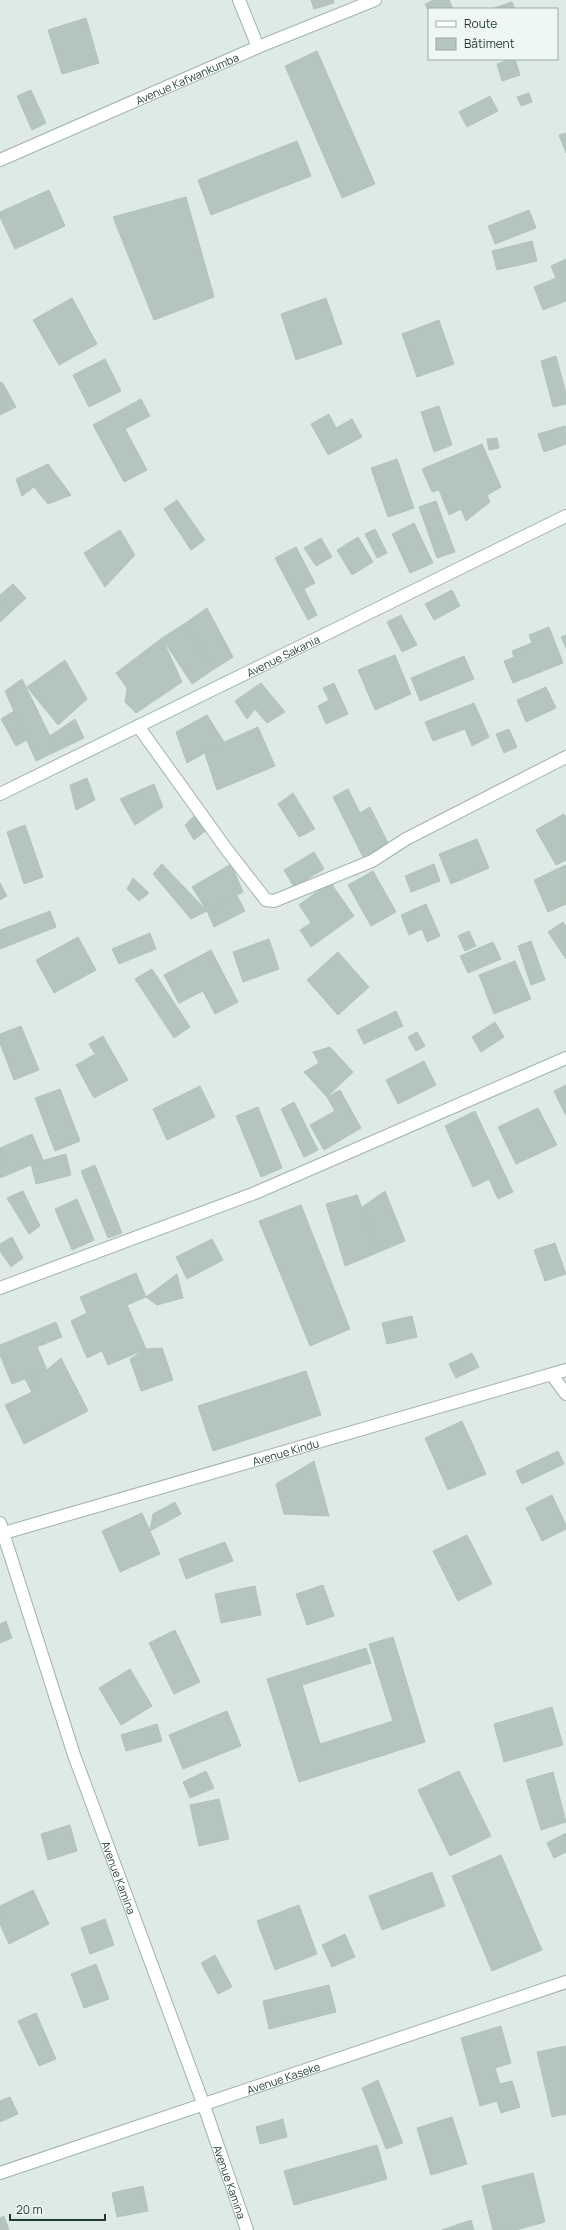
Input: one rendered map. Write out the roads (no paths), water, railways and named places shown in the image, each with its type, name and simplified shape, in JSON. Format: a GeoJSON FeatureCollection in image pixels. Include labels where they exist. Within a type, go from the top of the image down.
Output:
{"type":"FeatureCollection","features":[{"type":"Feature","properties":{"kind":"street"},"geometry":{"type":"LineString","coordinates":[[239,0],[258,47]]}},
{"type":"Feature","properties":{"kind":"street","name":"Avenue Kafwankumba"},"geometry":{"type":"LineString","coordinates":[[0,160],[258,47],[375,0]]}},
{"type":"Feature","properties":{"kind":"street","name":"Avenue Sakania"},"geometry":{"type":"LineString","coordinates":[[0,794],[566,516]]}},
{"type":"Feature","properties":{"kind":"street"},"geometry":{"type":"LineString","coordinates":[[138,726],[266,900],[274,901],[372,861],[406,839],[566,757]]}},
{"type":"Feature","properties":{"kind":"street"},"geometry":{"type":"LineString","coordinates":[[0,1288],[255,1193],[566,1058]]}},
{"type":"Feature","properties":{"kind":"street","name":"Avenue Kindu"},"geometry":{"type":"LineString","coordinates":[[2,1528],[566,1370]]}},
{"type":"Feature","properties":{"kind":"street"},"geometry":{"type":"LineString","coordinates":[[552,1375],[566,1394]]}},
{"type":"Feature","properties":{"kind":"street","name":"Avenue Kamina"},"geometry":{"type":"LineString","coordinates":[[2,1528],[74,1755],[203,2103],[247,2230]]}},
{"type":"Feature","properties":{"kind":"street","name":"Avenue Kaseke"},"geometry":{"type":"LineString","coordinates":[[0,2173],[203,2103],[566,1982]]}}]}
